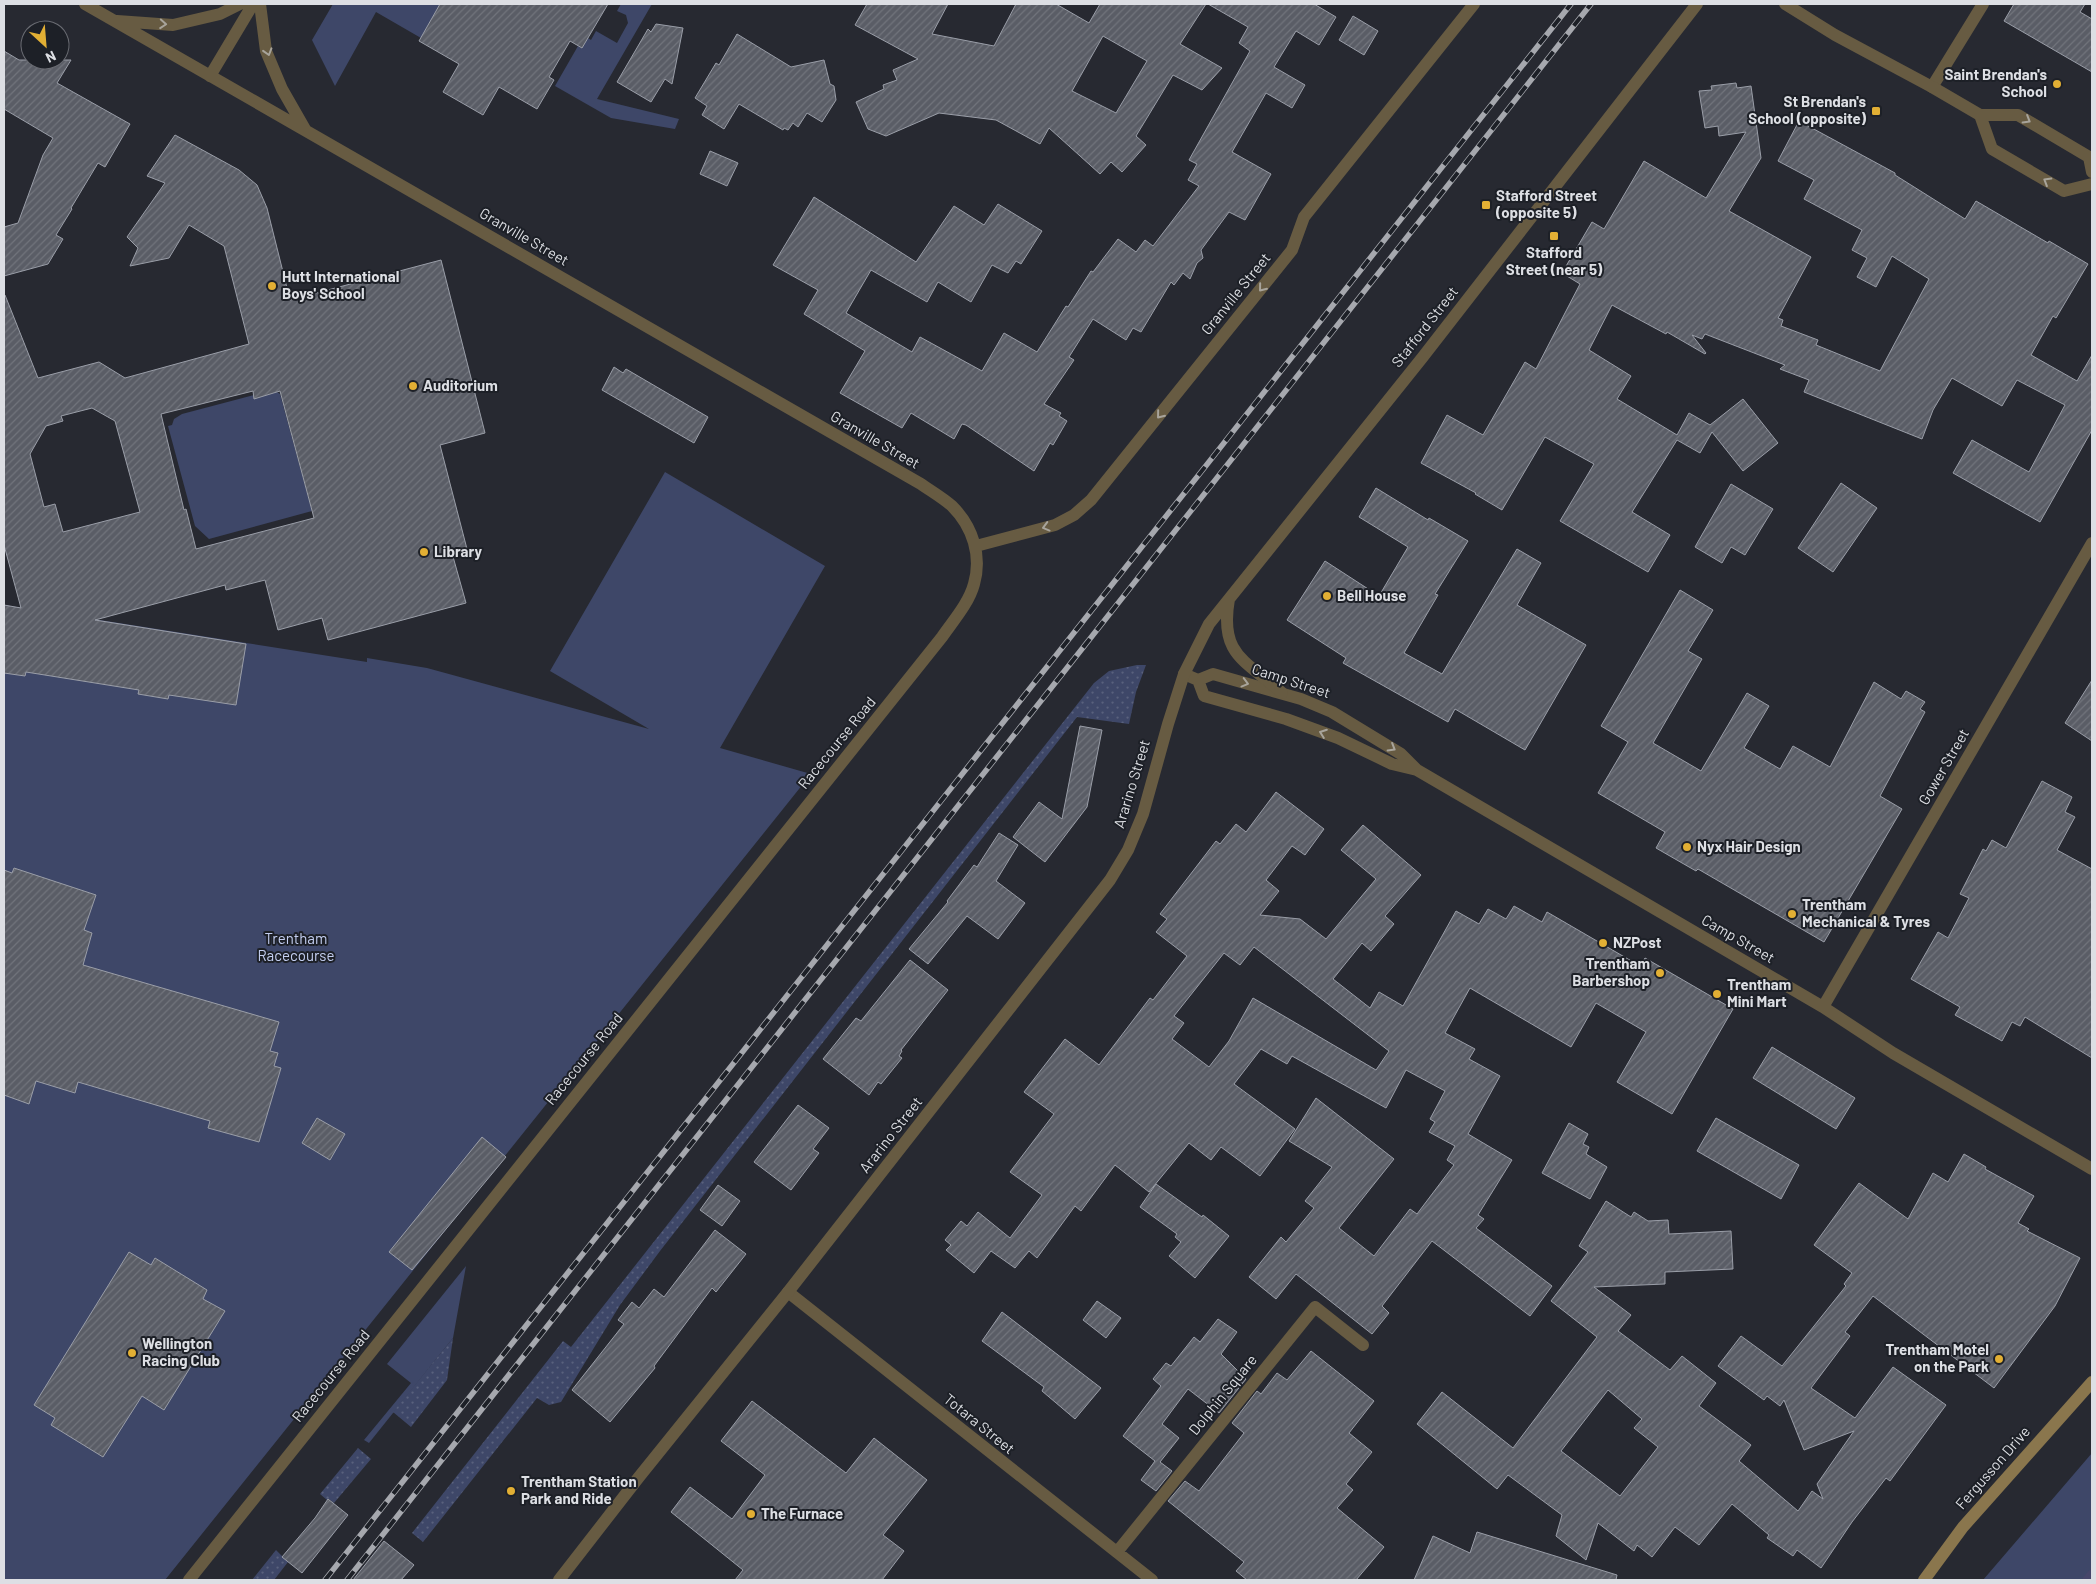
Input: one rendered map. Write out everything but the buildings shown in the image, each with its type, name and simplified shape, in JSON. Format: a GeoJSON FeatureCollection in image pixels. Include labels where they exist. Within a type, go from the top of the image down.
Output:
{"type":"FeatureCollection","features":[{"type":"Feature","properties":{"kind":"main road","name":"Fergusson Drive"},"geometry":{"type":"LineString","coordinates":[[1924,1580],[1963,1527],[2092,1382]]}},
{"type":"Feature","properties":{"kind":"street","name":"Granville Street"},"geometry":{"type":"LineString","coordinates":[[85,4],[920,484],[952,506],[967,525],[976,546],[1055,525],[1074,515],[1091,500],[1292,250],[1304,217],[1474,4]]}},
{"type":"Feature","properties":{"kind":"street"},"geometry":{"type":"LineString","coordinates":[[115,21],[173,25],[220,14],[240,4]]}},
{"type":"Feature","properties":{"kind":"street"},"geometry":{"type":"LineString","coordinates":[[210,76],[253,4]]}},
{"type":"Feature","properties":{"kind":"street"},"geometry":{"type":"LineString","coordinates":[[260,4],[266,51],[282,89],[306,131]]}},
{"type":"Feature","properties":{"kind":"street","name":"Stafford Street"},"geometry":{"type":"LineString","coordinates":[[1184,674],[1209,624],[1434,342],[1698,4]]}},
{"type":"Feature","properties":{"kind":"street"},"geometry":{"type":"LineString","coordinates":[[1785,4],[1835,35],[1980,115],[2018,115],[2089,157],[2092,172]]}},
{"type":"Feature","properties":{"kind":"street"},"geometry":{"type":"LineString","coordinates":[[1932,87],[1983,4]]}},
{"type":"Feature","properties":{"kind":"street"},"geometry":{"type":"LineString","coordinates":[[1980,115],[1992,149],[2064,191],[2092,184]]}},
{"type":"Feature","properties":{"kind":"street","name":"Gower Street"},"geometry":{"type":"LineString","coordinates":[[1823,1007],[2092,543]]}},
{"type":"Feature","properties":{"kind":"street","name":"Racecourse Road"},"geometry":{"type":"LineString","coordinates":[[189,1580],[942,637],[974,585],[976,546]]}},
{"type":"Feature","properties":{"kind":"street"},"geometry":{"type":"LineString","coordinates":[[1229,599],[1227,632],[1234,650],[1242,660],[1282,693]]}},
{"type":"Feature","properties":{"kind":"street","name":"Camp Street"},"geometry":{"type":"LineString","coordinates":[[1184,674],[1198,680],[1213,674],[1301,698],[1332,712],[1401,754],[1417,770],[1823,1007],[1893,1053],[2092,1169]]}},
{"type":"Feature","properties":{"kind":"street","name":"Ararino Street"},"geometry":{"type":"LineString","coordinates":[[559,1580],[788,1292],[1110,880],[1128,850],[1143,814],[1184,674]]}},
{"type":"Feature","properties":{"kind":"street","name":"Camp Street"},"geometry":{"type":"LineString","coordinates":[[1198,680],[1204,696],[1286,719],[1338,738],[1392,764],[1417,770]]}},
{"type":"Feature","properties":{"kind":"street","name":"Totara Street"},"geometry":{"type":"LineString","coordinates":[[788,1292],[1152,1580]]}},
{"type":"Feature","properties":{"kind":"street","name":"Dolphin Square"},"geometry":{"type":"LineString","coordinates":[[1117,1552],[1315,1307],[1363,1346]]}},
{"type":"Feature","properties":{"kind":"green space"},"geometry":{"type":"Polygon","coordinates":[[[333,4],[442,4],[421,38],[376,12],[335,86],[312,40],[333,4]]]}},
{"type":"Feature","properties":{"kind":"green space"},"geometry":{"type":"Polygon","coordinates":[[[621,4],[652,4],[597,99],[679,119],[675,129],[611,118],[555,86],[578,46],[582,48],[588,38],[591,40],[596,31],[617,43],[628,23],[626,15],[617,11],[621,4]]]}},
{"type":"Feature","properties":{"kind":"green space"},"geometry":{"type":"Polygon","coordinates":[[[277,392],[280,394],[312,511],[209,539],[195,526],[168,426],[172,425],[174,419],[182,414],[254,395],[255,398],[277,392]]]}},
{"type":"Feature","properties":{"kind":"green space","name":"Trentham Racecourse"},"geometry":{"type":"Polygon","coordinates":[[[665,472],[825,566],[720,748],[811,774],[165,1580],[4,1580],[4,605],[367,662],[367,658],[427,668],[649,729],[550,671],[665,472]]]}},
{"type":"Feature","properties":{"kind":"green space"},"geometry":{"type":"Polygon","coordinates":[[[1146,665],[1136,692],[1129,724],[1077,717],[660,1251],[620,1305],[561,1402],[549,1405],[537,1398],[423,1542],[412,1533],[563,1341],[571,1347],[1094,683],[1109,671],[1146,665]]]}},
{"type":"Feature","properties":{"kind":"green space"},"geometry":{"type":"Polygon","coordinates":[[[466,1266],[453,1338],[369,1443],[364,1440],[411,1383],[387,1364],[466,1266]]]}},
{"type":"Feature","properties":{"kind":"green space"},"geometry":{"type":"Polygon","coordinates":[[[453,1338],[447,1380],[411,1427],[393,1412],[453,1338]]]}},
{"type":"Feature","properties":{"kind":"green space"},"geometry":{"type":"Polygon","coordinates":[[[358,1448],[371,1459],[334,1503],[329,1499],[327,1500],[320,1494],[358,1448]]]}},
{"type":"Feature","properties":{"kind":"green space"},"geometry":{"type":"Polygon","coordinates":[[[2092,1453],[2092,1580],[1983,1580],[2092,1453]]]}},
{"type":"Feature","properties":{"kind":"green space"},"geometry":{"type":"Polygon","coordinates":[[[276,1550],[288,1562],[274,1580],[252,1580],[276,1550]]]}},
{"type":"Feature","properties":{"kind":"waterway"},"geometry":{"type":"LineString","coordinates":[[2087,1580],[2092,1574]]}},
{"type":"Feature","properties":{"kind":"railway"},"geometry":{"type":"LineString","coordinates":[[325,1580],[1571,4]]}},
{"type":"Feature","properties":{"kind":"railway"},"geometry":{"type":"LineString","coordinates":[[347,1580],[1591,4]]}},
{"type":"Feature","properties":{"kind":"place","name":"Saint Brendan's School"},"geometry":{"type":"Point","coordinates":[2057,84]}},
{"type":"Feature","properties":{"kind":"place","name":"St Brendan's School (opposite)"},"geometry":{"type":"Point","coordinates":[1876,111]}},
{"type":"Feature","properties":{"kind":"place","name":"Stafford Street (opposite 5)"},"geometry":{"type":"Point","coordinates":[1486,205]}},
{"type":"Feature","properties":{"kind":"place","name":"Stafford Street (near 5)"},"geometry":{"type":"Point","coordinates":[1554,236]}},
{"type":"Feature","properties":{"kind":"place","name":"Hutt International Boys' School"},"geometry":{"type":"Point","coordinates":[272,286]}},
{"type":"Feature","properties":{"kind":"place","name":"Auditorium"},"geometry":{"type":"Point","coordinates":[413,386]}},
{"type":"Feature","properties":{"kind":"place","name":"Library"},"geometry":{"type":"Point","coordinates":[424,552]}},
{"type":"Feature","properties":{"kind":"place","name":"Bell House"},"geometry":{"type":"Point","coordinates":[1327,596]}},
{"type":"Feature","properties":{"kind":"place","name":"Nyx Hair Design"},"geometry":{"type":"Point","coordinates":[1687,847]}},
{"type":"Feature","properties":{"kind":"place","name":"Trentham Mechanical & Tyres"},"geometry":{"type":"Point","coordinates":[1792,914]}},
{"type":"Feature","properties":{"kind":"place","name":"NZPost"},"geometry":{"type":"Point","coordinates":[1603,943]}},
{"type":"Feature","properties":{"kind":"place","name":"Trentham Barbershop"},"geometry":{"type":"Point","coordinates":[1660,973]}},
{"type":"Feature","properties":{"kind":"place","name":"Trentham Mini Mart"},"geometry":{"type":"Point","coordinates":[1717,994]}},
{"type":"Feature","properties":{"kind":"place","name":"Wellington Racing Club"},"geometry":{"type":"Point","coordinates":[132,1353]}},
{"type":"Feature","properties":{"kind":"place","name":"Trentham Motel on the Park"},"geometry":{"type":"Point","coordinates":[1999,1359]}},
{"type":"Feature","properties":{"kind":"place","name":"Trentham Station Park and Ride"},"geometry":{"type":"Point","coordinates":[511,1491]}},
{"type":"Feature","properties":{"kind":"place","name":"The Furnace"},"geometry":{"type":"Point","coordinates":[751,1514]}}]}
